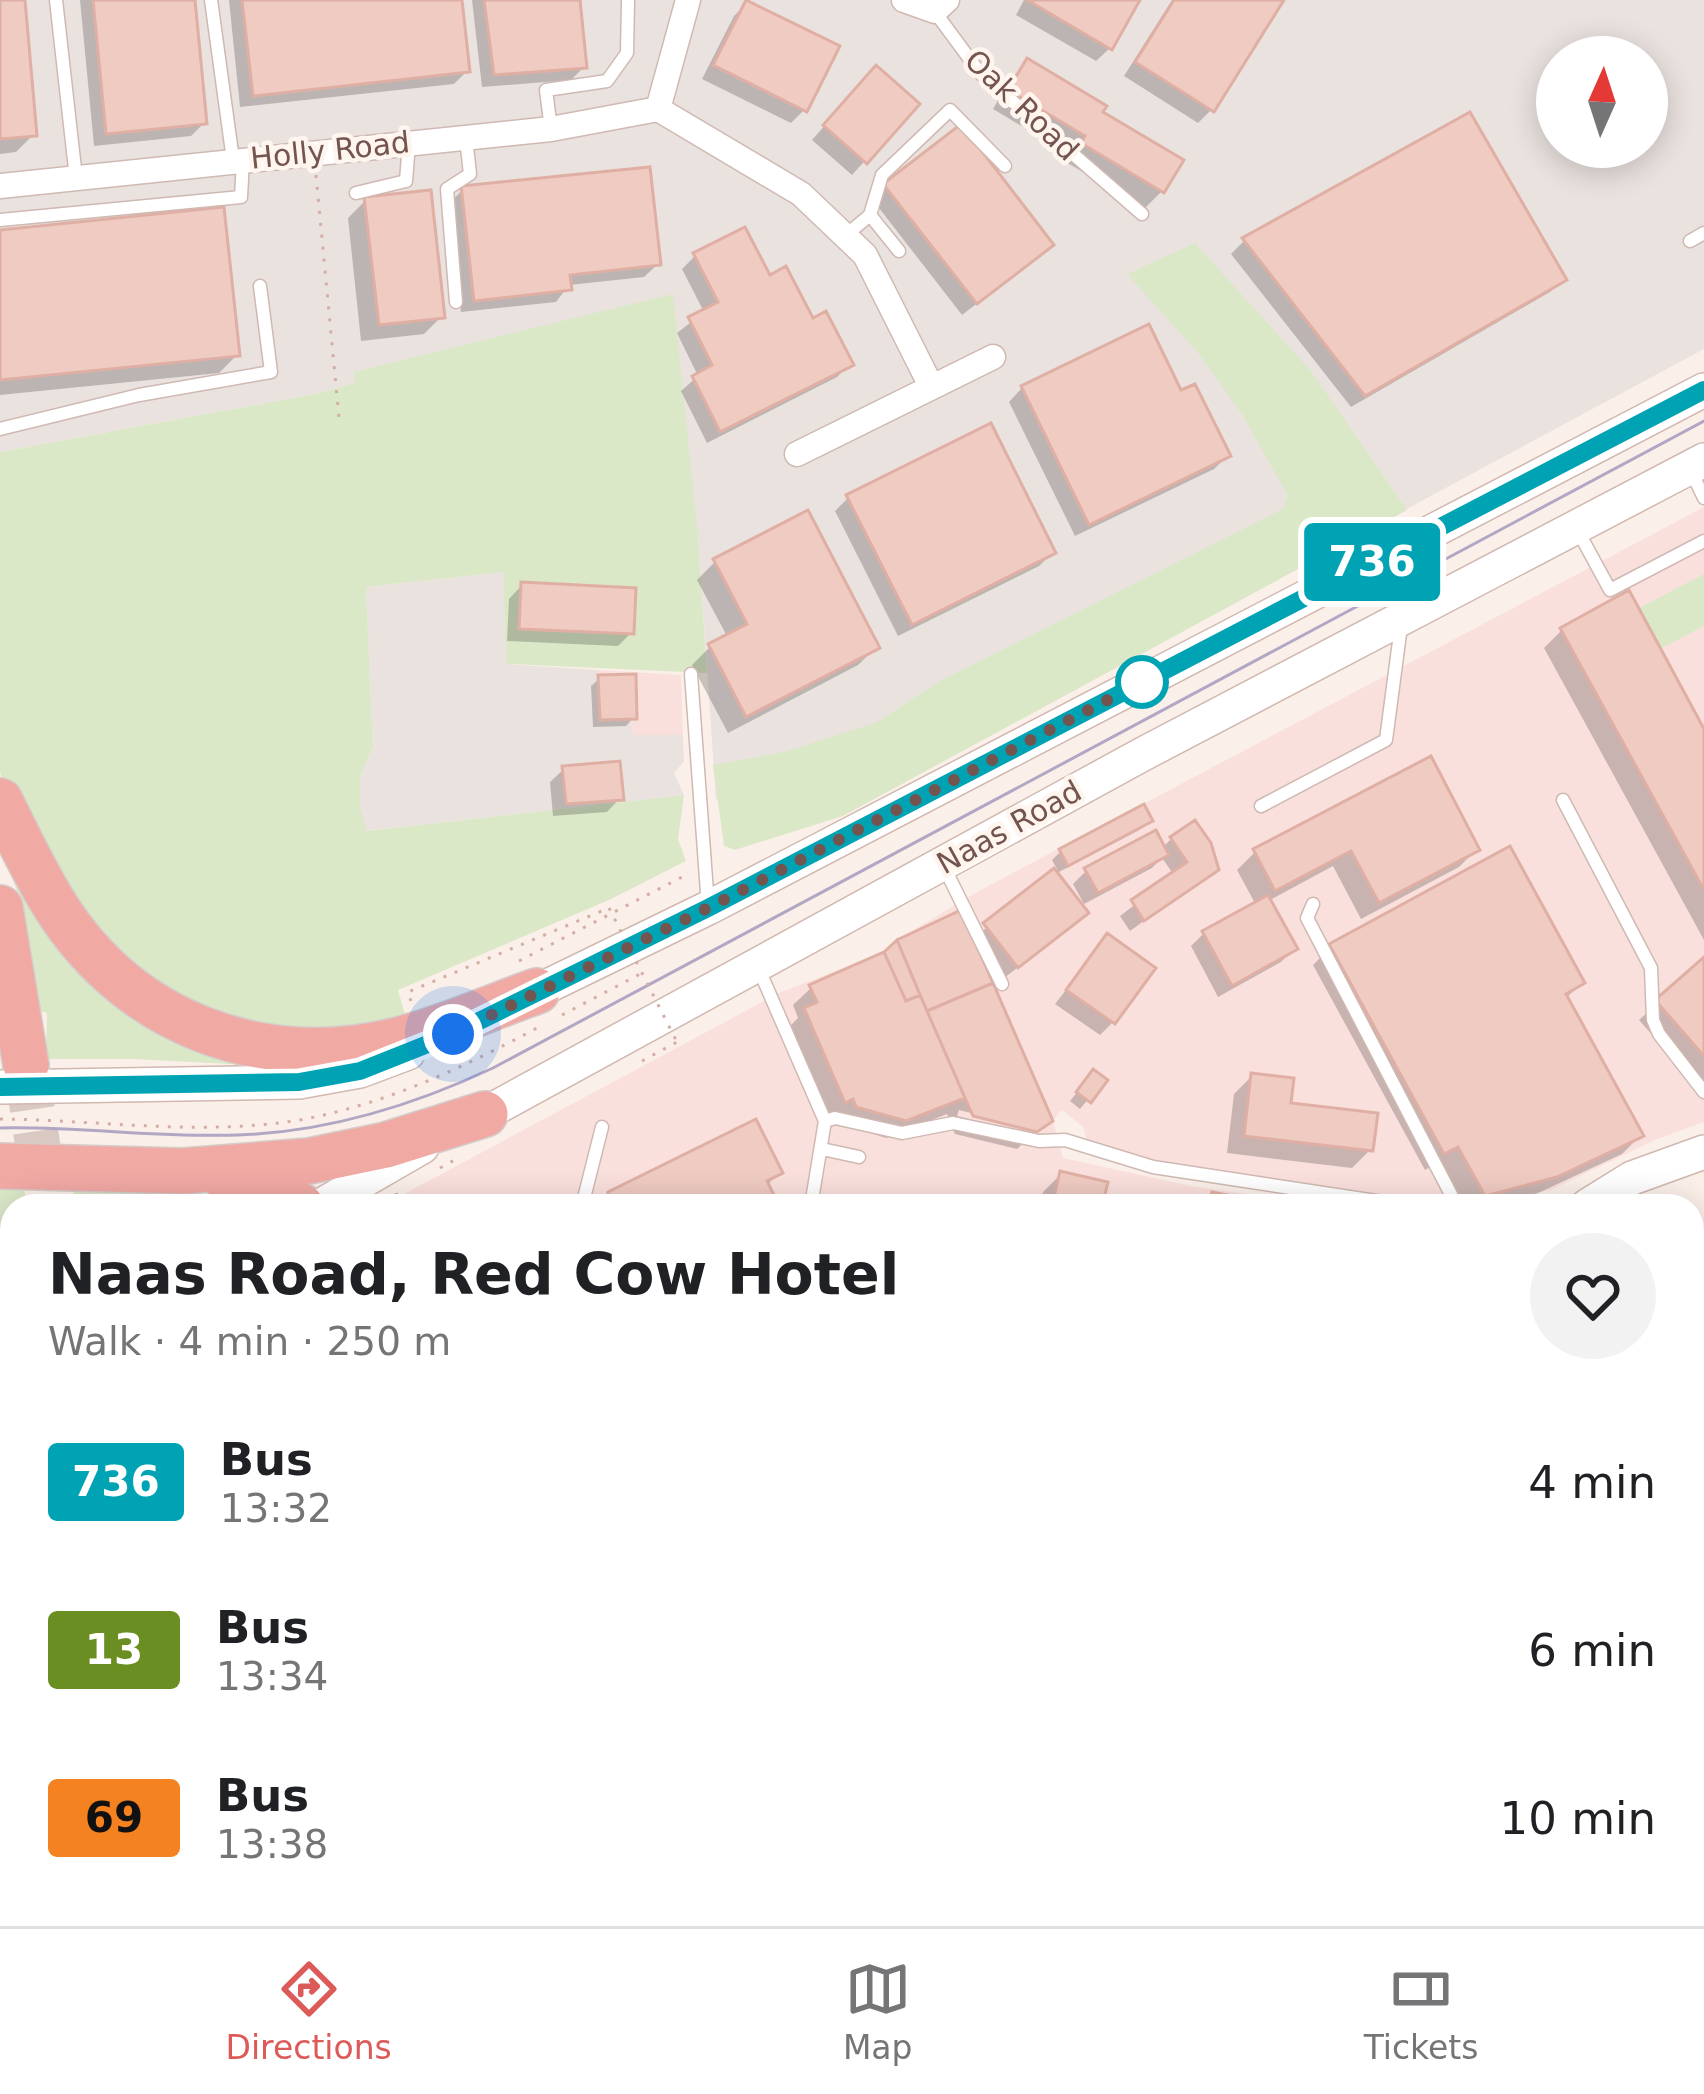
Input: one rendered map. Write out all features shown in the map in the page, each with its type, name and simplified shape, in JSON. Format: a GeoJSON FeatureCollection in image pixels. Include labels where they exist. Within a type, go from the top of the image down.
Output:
{"type":"FeatureCollection","features":[{"type":"Feature","properties":{"kind":"highway"},"geometry":{"type":"LineString","coordinates":[[0,801],[56,907],[93,956],[157,1010],[228,1040],[294,1050],[377,1044],[446,1025],[524,978]]}},
{"type":"Feature","properties":{"kind":"highway"},"geometry":{"type":"LineString","coordinates":[[0,908],[13,1076]]}},
{"type":"Feature","properties":{"kind":"highway"},"geometry":{"type":"LineString","coordinates":[[0,1166],[183,1171],[309,1161],[349,1154],[484,1114]]}},
{"type":"Feature","properties":{"kind":"highway"},"geometry":{"type":"LineString","coordinates":[[183,1171],[262,1186],[278,1194]]}},
{"type":"Feature","properties":{"kind":"main road"},"geometry":{"type":"LineString","coordinates":[[13,1076],[266,1084],[333,1077],[392,1060],[524,978],[708,908],[1704,390]]}},
{"type":"Feature","properties":{"kind":"main road","name":"Naas Road"},"geometry":{"type":"LineString","coordinates":[[341,1194],[943,863],[1402,619],[1577,528],[1699,476]]}},
{"type":"Feature","properties":{"kind":"main road"},"geometry":{"type":"LineString","coordinates":[[377,1194],[375,1191],[432,1141]]}},
{"type":"Feature","properties":{"kind":"main road"},"geometry":{"type":"LineString","coordinates":[[1607,1194],[1633,1178],[1704,1152]]}},
{"type":"Feature","properties":{"kind":"street"},"geometry":{"type":"LineString","coordinates":[[688,0],[658,109],[801,194],[865,255],[931,386]]}},
{"type":"Feature","properties":{"kind":"street","name":"Oak Road"},"geometry":{"type":"LineString","coordinates":[[904,0],[941,5]]}},
{"type":"Feature","properties":{"kind":"street","name":"Holly Road"},"geometry":{"type":"LineString","coordinates":[[0,186],[551,129],[658,109]]}},
{"type":"Feature","properties":{"kind":"street"},"geometry":{"type":"LineString","coordinates":[[797,454],[994,357]]}},
{"type":"Feature","properties":{"kind":"lane"},"geometry":{"type":"LineString","coordinates":[[56,0],[76,179]]}},
{"type":"Feature","properties":{"kind":"lane"},"geometry":{"type":"LineString","coordinates":[[0,220],[241,197],[211,0]]}},
{"type":"Feature","properties":{"kind":"lane"},"geometry":{"type":"LineString","coordinates":[[551,129],[546,90],[607,81],[627,52],[628,0]]}},
{"type":"Feature","properties":{"kind":"lane","name":"Oak Road"},"geometry":{"type":"LineString","coordinates":[[941,5],[980,73],[1142,214]]}},
{"type":"Feature","properties":{"kind":"lane"},"geometry":{"type":"LineString","coordinates":[[845,236],[870,215],[882,175],[950,110],[1005,166]]}},
{"type":"Feature","properties":{"kind":"lane"},"geometry":{"type":"LineString","coordinates":[[456,302],[447,189],[470,174],[466,136]]}},
{"type":"Feature","properties":{"kind":"lane"},"geometry":{"type":"LineString","coordinates":[[356,193],[406,181],[409,142]]}},
{"type":"Feature","properties":{"kind":"lane"},"geometry":{"type":"LineString","coordinates":[[870,215],[898,251]]}},
{"type":"Feature","properties":{"kind":"lane"},"geometry":{"type":"LineString","coordinates":[[1690,241],[1704,232]]}},
{"type":"Feature","properties":{"kind":"lane"},"geometry":{"type":"LineString","coordinates":[[0,429],[139,395],[271,372],[260,286]]}},
{"type":"Feature","properties":{"kind":"lane"},"geometry":{"type":"LineString","coordinates":[[1577,528],[1610,590],[1704,541]]}},
{"type":"Feature","properties":{"kind":"lane"},"geometry":{"type":"LineString","coordinates":[[1261,806],[1386,740],[1402,619]]}},
{"type":"Feature","properties":{"kind":"lane"},"geometry":{"type":"LineString","coordinates":[[691,674],[708,908]]}},
{"type":"Feature","properties":{"kind":"lane"},"geometry":{"type":"LineString","coordinates":[[1563,800],[1651,968],[1653,1020],[1659,1034],[1704,1092]]}},
{"type":"Feature","properties":{"kind":"lane"},"geometry":{"type":"LineString","coordinates":[[943,863],[1002,984]]}},
{"type":"Feature","properties":{"kind":"lane"},"geometry":{"type":"LineString","coordinates":[[1313,904],[1307,918],[1451,1194]]}},
{"type":"Feature","properties":{"kind":"lane"},"geometry":{"type":"LineString","coordinates":[[757,965],[825,1121],[813,1194]]}},
{"type":"Feature","properties":{"kind":"lane"},"geometry":{"type":"LineString","coordinates":[[825,1121],[835,1118],[902,1133],[953,1123],[1039,1141],[1065,1140],[1154,1167],[1331,1194]]}},
{"type":"Feature","properties":{"kind":"lane"},"geometry":{"type":"LineString","coordinates":[[586,1194],[602,1127]]}},
{"type":"Feature","properties":{"kind":"lane"},"geometry":{"type":"LineString","coordinates":[[822,1149],[859,1156]]}},
{"type":"Feature","properties":{"kind":"path"},"geometry":{"type":"LineString","coordinates":[[314,150],[339,418]]}},
{"type":"Feature","properties":{"kind":"path"},"geometry":{"type":"LineString","coordinates":[[524,978],[705,868]]}},
{"type":"Feature","properties":{"kind":"path"},"geometry":{"type":"LineString","coordinates":[[412,1004],[408,992],[608,908],[677,1042]]}},
{"type":"Feature","properties":{"kind":"path"},"geometry":{"type":"LineString","coordinates":[[0,1119],[190,1126],[274,1123],[329,1114],[475,1061],[642,973]]}},
{"type":"Feature","properties":{"kind":"shaded area"},"geometry":{"type":"Polygon","coordinates":[[[0,0],[1704,0],[1704,349],[1033,710],[716,800],[698,535],[354,373],[354,383],[0,452],[0,0]]]}},
{"type":"Feature","properties":{"kind":"shaded area"},"geometry":{"type":"Polygon","coordinates":[[[1704,507],[1704,1122],[1551,1190],[1526,1194],[1362,1194],[1160,1161],[1088,1143],[1083,1127],[1062,1110],[1053,1121],[1063,1158],[1248,1194],[404,1194],[779,993],[884,952],[975,893],[1704,507]]]}},
{"type":"Feature","properties":{"kind":"shaded area"},"geometry":{"type":"Polygon","coordinates":[[[503,572],[506,664],[598,670],[600,720],[631,719],[632,735],[683,735],[684,761],[674,773],[684,795],[366,831],[360,776],[373,747],[366,587],[503,572]]]}},
{"type":"Feature","properties":{"kind":"shaded area"},"geometry":{"type":"Polygon","coordinates":[[[598,670],[681,675],[683,735],[631,735],[599,720],[598,670]]]}},
{"type":"Feature","properties":{"kind":"green space"},"geometry":{"type":"Polygon","coordinates":[[[1195,243],[1311,371],[1407,510],[843,816],[735,850],[724,846],[713,765],[784,752],[877,722],[940,681],[1283,509],[1288,496],[1243,416],[1199,354],[1127,274],[1195,243]]]}},
{"type":"Feature","properties":{"kind":"green space"},"geometry":{"type":"Polygon","coordinates":[[[673,294],[707,673],[506,664],[503,572],[366,587],[373,747],[360,776],[360,808],[367,831],[684,795],[678,839],[686,861],[609,900],[398,990],[406,1018],[288,1029],[238,1022],[192,1007],[151,983],[113,950],[78,906],[0,772],[0,452],[320,393],[354,383],[354,372],[673,294]]]}},
{"type":"Feature","properties":{"kind":"green space"},"geometry":{"type":"Polygon","coordinates":[[[1704,574],[1704,626],[1660,649],[1639,608],[1704,574]]]}},
{"type":"Feature","properties":{"kind":"green space"},"geometry":{"type":"Polygon","coordinates":[[[5,854],[249,1065],[46,1059],[47,1013],[39,1011],[21,904],[5,854]]]}},
{"type":"Feature","properties":{"kind":"green space"},"geometry":{"type":"Polygon","coordinates":[[[0,1187],[24,1189],[25,1194],[0,1194],[0,1187]]]}},
{"type":"Feature","properties":{"kind":"green space"},"geometry":{"type":"Polygon","coordinates":[[[73,1187],[190,1194],[74,1194],[73,1187]]]}},
{"type":"Feature","properties":{"kind":"building"},"geometry":{"type":"Polygon","coordinates":[[[0,0],[25,0],[37,136],[0,139],[0,0]]]}},
{"type":"Feature","properties":{"kind":"building"},"geometry":{"type":"Polygon","coordinates":[[[93,0],[195,0],[207,124],[106,134],[93,0]]]}},
{"type":"Feature","properties":{"kind":"building"},"geometry":{"type":"Polygon","coordinates":[[[242,0],[462,0],[470,72],[253,96],[242,0]]]}},
{"type":"Feature","properties":{"kind":"building"},"geometry":{"type":"Polygon","coordinates":[[[484,0],[580,0],[587,68],[494,75],[484,0]]]}},
{"type":"Feature","properties":{"kind":"building"},"geometry":{"type":"Polygon","coordinates":[[[746,0],[840,46],[807,112],[713,65],[746,0]]]}},
{"type":"Feature","properties":{"kind":"building"},"geometry":{"type":"Polygon","coordinates":[[[1027,0],[1140,0],[1112,50],[1027,0]]]}},
{"type":"Feature","properties":{"kind":"building"},"geometry":{"type":"Polygon","coordinates":[[[1174,0],[1284,0],[1214,112],[1135,62],[1174,0]]]}},
{"type":"Feature","properties":{"kind":"building"},"geometry":{"type":"Polygon","coordinates":[[[1027,58],[1107,106],[1103,112],[1184,160],[1164,193],[1081,143],[1085,136],[1008,90],[1027,58]]]}},
{"type":"Feature","properties":{"kind":"building"},"geometry":{"type":"Polygon","coordinates":[[[876,65],[920,104],[867,164],[823,125],[876,65]]]}},
{"type":"Feature","properties":{"kind":"building"},"geometry":{"type":"Polygon","coordinates":[[[1470,112],[1567,280],[1365,396],[1242,238],[1470,112]]]}},
{"type":"Feature","properties":{"kind":"building"},"geometry":{"type":"Polygon","coordinates":[[[961,124],[1054,245],[977,304],[883,184],[961,124]]]}},
{"type":"Feature","properties":{"kind":"building"},"geometry":{"type":"Polygon","coordinates":[[[650,167],[661,265],[570,275],[572,290],[474,301],[461,186],[650,167]]]}},
{"type":"Feature","properties":{"kind":"building"},"geometry":{"type":"Polygon","coordinates":[[[431,190],[445,318],[379,325],[364,197],[431,190]]]}},
{"type":"Feature","properties":{"kind":"building"},"geometry":{"type":"Polygon","coordinates":[[[224,207],[240,356],[0,380],[0,230],[224,207]]]}},
{"type":"Feature","properties":{"kind":"building"},"geometry":{"type":"Polygon","coordinates":[[[745,227],[770,275],[786,266],[813,318],[826,311],[854,365],[720,432],[692,376],[712,365],[688,317],[718,302],[693,253],[745,227]]]}},
{"type":"Feature","properties":{"kind":"building"},"geometry":{"type":"Polygon","coordinates":[[[1149,324],[1181,390],[1195,384],[1231,456],[1089,525],[1021,386],[1149,324]]]}},
{"type":"Feature","properties":{"kind":"building"},"geometry":{"type":"Polygon","coordinates":[[[991,423],[1056,553],[912,625],[846,495],[991,423]]]}},
{"type":"Feature","properties":{"kind":"building"},"geometry":{"type":"Polygon","coordinates":[[[808,510],[880,648],[746,717],[708,644],[747,624],[713,559],[808,510]]]}},
{"type":"Feature","properties":{"kind":"building"},"geometry":{"type":"Polygon","coordinates":[[[521,582],[636,588],[634,634],[519,629],[521,582]]]}},
{"type":"Feature","properties":{"kind":"building"},"geometry":{"type":"Polygon","coordinates":[[[1629,590],[1704,729],[1704,890],[1560,628],[1629,590]]]}},
{"type":"Feature","properties":{"kind":"building"},"geometry":{"type":"Polygon","coordinates":[[[636,674],[637,719],[600,720],[598,675],[636,674]]]}},
{"type":"Feature","properties":{"kind":"building"},"geometry":{"type":"Polygon","coordinates":[[[1431,756],[1480,850],[1379,903],[1351,851],[1275,891],[1253,849],[1431,756]]]}},
{"type":"Feature","properties":{"kind":"building"},"geometry":{"type":"Polygon","coordinates":[[[620,761],[624,800],[566,804],[562,766],[620,761]]]}},
{"type":"Feature","properties":{"kind":"building"},"geometry":{"type":"Polygon","coordinates":[[[1144,804],[1153,821],[1068,866],[1059,849],[1144,804]]]}},
{"type":"Feature","properties":{"kind":"building"},"geometry":{"type":"Polygon","coordinates":[[[1195,820],[1211,843],[1219,870],[1144,921],[1131,900],[1187,862],[1170,837],[1195,820]]]}},
{"type":"Feature","properties":{"kind":"building"},"geometry":{"type":"Polygon","coordinates":[[[1156,830],[1169,855],[1098,893],[1084,868],[1156,830]]]}},
{"type":"Feature","properties":{"kind":"building"},"geometry":{"type":"Polygon","coordinates":[[[1510,846],[1585,983],[1566,994],[1644,1136],[1557,1177],[1484,1194],[1458,1147],[1444,1154],[1329,944],[1510,846]]]}},
{"type":"Feature","properties":{"kind":"building"},"geometry":{"type":"Polygon","coordinates":[[[1054,868],[1089,913],[1018,968],[983,923],[1054,868]]]}},
{"type":"Feature","properties":{"kind":"building"},"geometry":{"type":"Polygon","coordinates":[[[1268,895],[1298,949],[1232,986],[1202,931],[1268,895]]]}},
{"type":"Feature","properties":{"kind":"building"},"geometry":{"type":"Polygon","coordinates":[[[961,910],[993,983],[927,1011],[897,940],[961,910]]]}},
{"type":"Feature","properties":{"kind":"building"},"geometry":{"type":"Polygon","coordinates":[[[1107,933],[1156,968],[1115,1024],[1066,990],[1107,933]]]}},
{"type":"Feature","properties":{"kind":"building"},"geometry":{"type":"Polygon","coordinates":[[[897,940],[920,995],[906,1001],[884,952],[897,940]]]}},
{"type":"Feature","properties":{"kind":"building"},"geometry":{"type":"Polygon","coordinates":[[[884,952],[906,1001],[920,995],[965,1098],[906,1121],[856,1107],[853,1099],[845,1103],[804,1008],[817,1002],[809,985],[884,952]]]}},
{"type":"Feature","properties":{"kind":"building"},"geometry":{"type":"Polygon","coordinates":[[[1704,957],[1704,1056],[1655,1000],[1704,957]]]}},
{"type":"Feature","properties":{"kind":"building"},"geometry":{"type":"Polygon","coordinates":[[[993,983],[1053,1121],[1037,1132],[973,1116],[927,1011],[993,983]]]}},
{"type":"Feature","properties":{"kind":"building"},"geometry":{"type":"Polygon","coordinates":[[[1093,1069],[1108,1080],[1091,1103],[1076,1092],[1093,1069]]]}},
{"type":"Feature","properties":{"kind":"building"},"geometry":{"type":"Polygon","coordinates":[[[1251,1073],[1294,1078],[1291,1103],[1378,1113],[1373,1151],[1244,1136],[1251,1073]]]}},
{"type":"Feature","properties":{"kind":"building"},"geometry":{"type":"Polygon","coordinates":[[[756,1119],[783,1173],[767,1181],[774,1194],[608,1192],[756,1119]]]}},
{"type":"Feature","properties":{"kind":"building"},"geometry":{"type":"Polygon","coordinates":[[[1060,1171],[1108,1182],[1105,1194],[1055,1194],[1060,1171]]]}},
{"type":"Feature","properties":{"kind":"tunnel"},"geometry":{"type":"LineString","coordinates":[[26,1065],[44,1189]]}},
{"type":"Feature","properties":{"kind":"tram line"},"geometry":{"type":"LineString","coordinates":[[0,1128],[271,1133],[369,1115],[462,1082],[1704,421]]}},
{"type":"Feature","properties":{"kind":"bus line","name":"736"},"geometry":{"type":"LineString","coordinates":[[0,1087],[299,1082],[392,1060],[708,908],[1704,390]]}},
{"type":"Feature","properties":{"kind":"route"},"geometry":{"type":"LineString","coordinates":[[453,1034],[708,908],[1142,682]]}}]}
